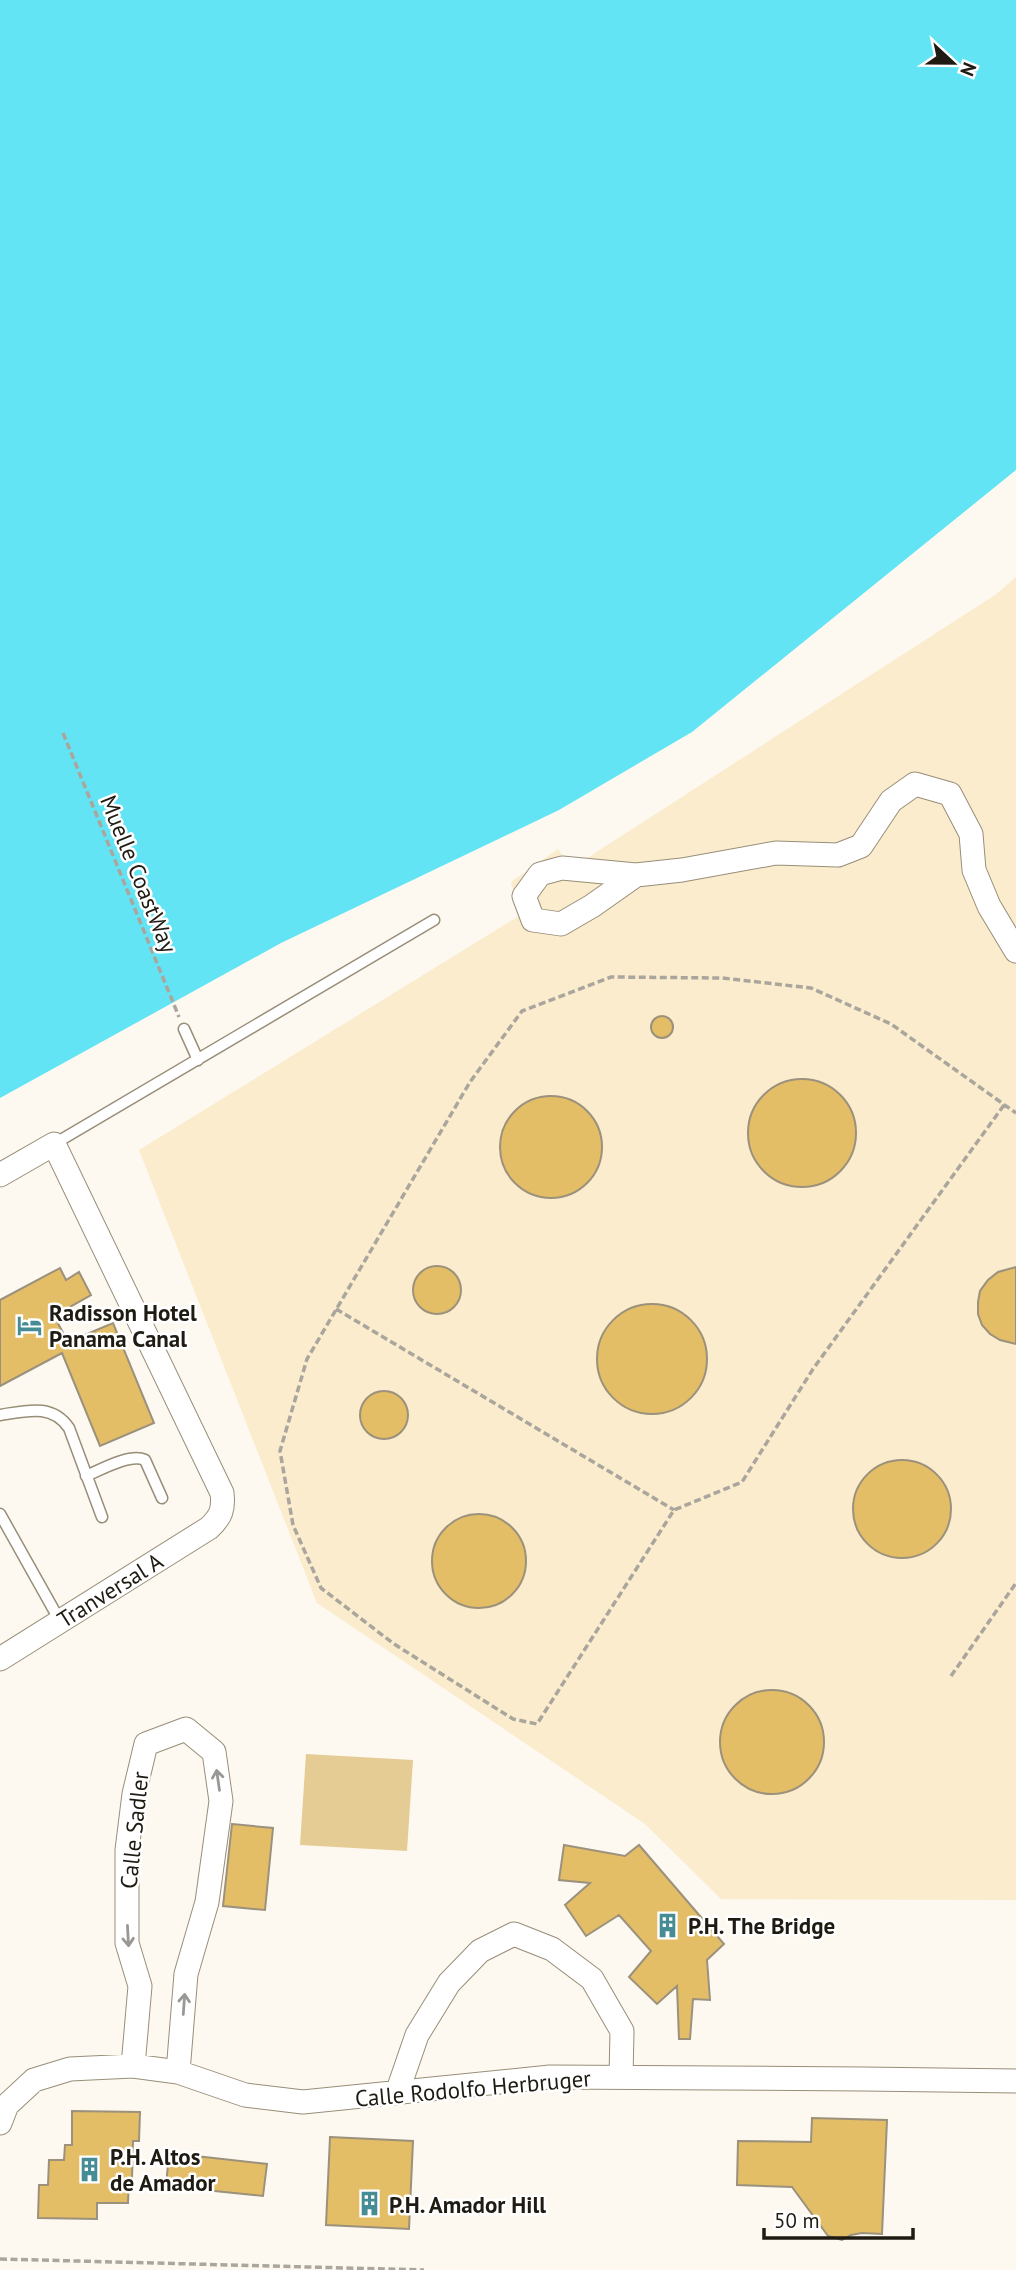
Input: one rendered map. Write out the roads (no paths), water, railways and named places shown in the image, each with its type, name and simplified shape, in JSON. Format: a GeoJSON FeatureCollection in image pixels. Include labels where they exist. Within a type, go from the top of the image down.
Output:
{"type":"FeatureCollection","features":[{"type":"Feature","properties":{"kind":"street"},"geometry":{"type":"LineString","coordinates":[[636,875],[682,870],[776,853],[838,855],[861,846],[891,801],[915,784],[950,794],[971,834],[974,870],[989,906],[1016,951]]}},
{"type":"Feature","properties":{"kind":"street"},"geometry":{"type":"LineString","coordinates":[[0,1174],[54,1144]]}},
{"type":"Feature","properties":{"kind":"street","name":"Tranversal A"},"geometry":{"type":"LineString","coordinates":[[0,1659],[209,1528],[219,1519],[224,1505],[222,1493],[54,1144]]}},
{"type":"Feature","properties":{"kind":"street","name":"Calle Sadler"},"geometry":{"type":"LineString","coordinates":[[133,2066],[140,1986],[127,1943],[127,1850],[134,1794],[146,1744],[186,1729],[214,1752],[221,1801],[207,1902],[186,1974],[178,2072]]}},
{"type":"Feature","properties":{"kind":"street"},"geometry":{"type":"LineString","coordinates":[[397,2093],[417,2035],[449,1983],[480,1951],[514,1934],[552,1949],[592,1979],[622,2031],[621,2077]]}},
{"type":"Feature","properties":{"kind":"street","name":"Calle Rodolfo Herbruger"},"geometry":{"type":"LineString","coordinates":[[0,2123],[6,2105],[34,2080],[70,2069],[133,2066],[178,2072],[245,2095],[303,2102],[550,2077],[1016,2081]]}},
{"type":"Feature","properties":{"kind":"lane"},"geometry":{"type":"LineString","coordinates":[[54,1144],[434,920]]}},
{"type":"Feature","properties":{"kind":"lane"},"geometry":{"type":"LineString","coordinates":[[184,1029],[198,1060]]}},
{"type":"Feature","properties":{"kind":"lane"},"geometry":{"type":"LineString","coordinates":[[1,1416],[40,1409],[63,1419],[102,1517]]}},
{"type":"Feature","properties":{"kind":"lane"},"geometry":{"type":"LineString","coordinates":[[86,1476],[139,1457],[145,1460],[162,1498]]}},
{"type":"Feature","properties":{"kind":"lane"},"geometry":{"type":"LineString","coordinates":[[0,1514],[60,1621]]}},
{"type":"Feature","properties":{"kind":"water"},"geometry":{"type":"Polygon","coordinates":[[[0,0],[1016,0],[1016,470],[692,732],[559,810],[281,943],[0,1098],[0,0]]]}},
{"type":"Feature","properties":{"kind":"place","name":"Radisson Hotel Panama Canal"},"geometry":{"type":"Point","coordinates":[29,1325]}},
{"type":"Feature","properties":{"kind":"place","name":"P.H. The Bridge"},"geometry":{"type":"Point","coordinates":[668,1925]}},
{"type":"Feature","properties":{"kind":"place","name":"P.H. Altos de Amador"},"geometry":{"type":"Point","coordinates":[90,2169]}},
{"type":"Feature","properties":{"kind":"place","name":"P.H. Amador Hill"},"geometry":{"type":"Point","coordinates":[369,2204]}}]}
